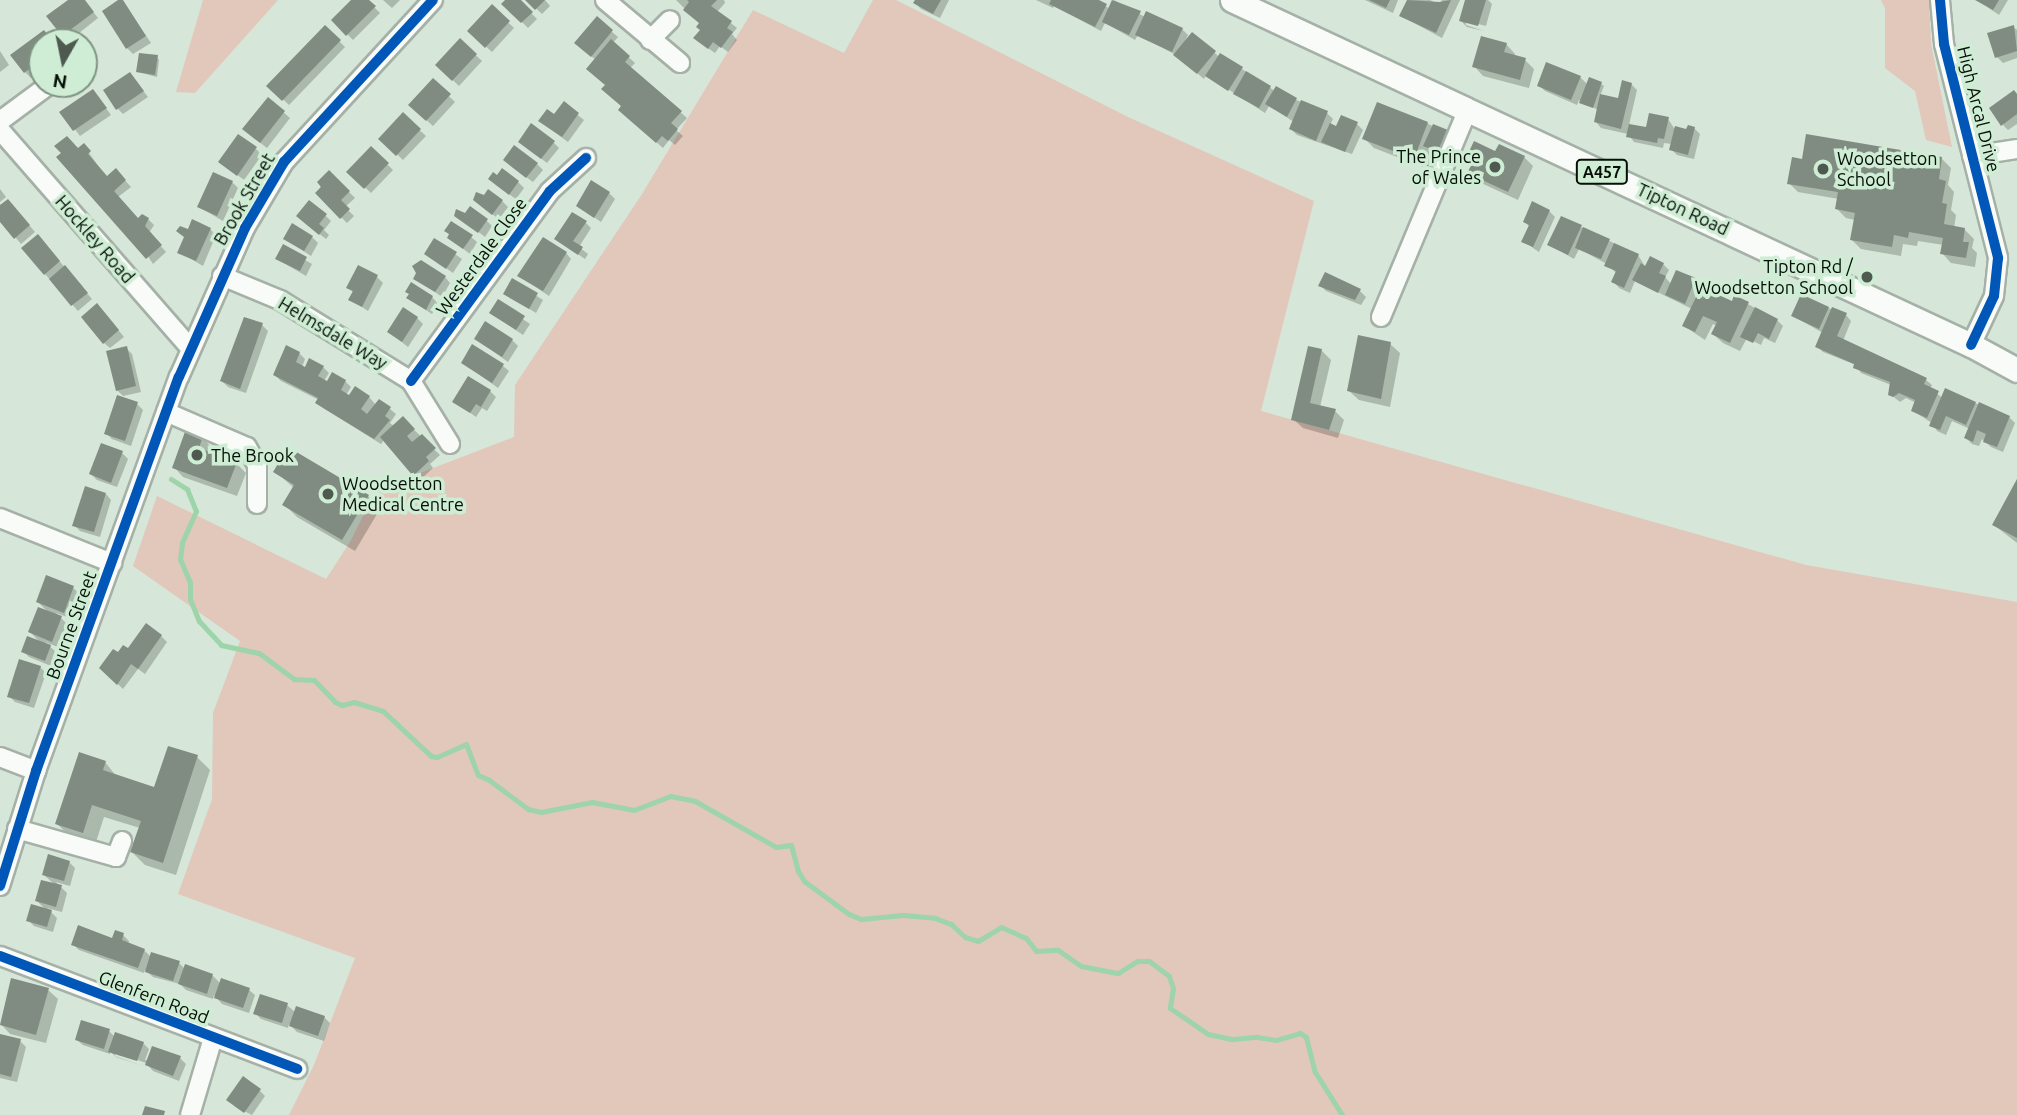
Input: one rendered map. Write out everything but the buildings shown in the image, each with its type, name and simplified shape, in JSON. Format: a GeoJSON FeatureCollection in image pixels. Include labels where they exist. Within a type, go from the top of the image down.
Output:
{"type":"FeatureCollection","features":[{"type":"Feature","properties":{"kind":"main road","name":"Tipton Road"},"geometry":{"type":"LineString","coordinates":[[1232,0],[1971,345],[2017,370]]}},
{"type":"Feature","properties":{"kind":"street","name":"Brook Street"},"geometry":{"type":"LineString","coordinates":[[179,377],[245,228],[284,162],[433,0]]}},
{"type":"Feature","properties":{"kind":"street"},"geometry":{"type":"LineString","coordinates":[[605,0],[680,64]]}},
{"type":"Feature","properties":{"kind":"street","name":"High Arcal Drive"},"geometry":{"type":"LineString","coordinates":[[1940,0],[1944,44],[1998,258],[1994,296],[1971,345]]}},
{"type":"Feature","properties":{"kind":"street"},"geometry":{"type":"LineString","coordinates":[[650,40],[670,20]]}},
{"type":"Feature","properties":{"kind":"street"},"geometry":{"type":"LineString","coordinates":[[0,121],[31,98]]}},
{"type":"Feature","properties":{"kind":"street"},"geometry":{"type":"LineString","coordinates":[[1381,317],[1468,109]]}},
{"type":"Feature","properties":{"kind":"street","name":"Hockley Road"},"geometry":{"type":"LineString","coordinates":[[0,130],[190,348]]}},
{"type":"Feature","properties":{"kind":"street"},"geometry":{"type":"LineString","coordinates":[[1972,156],[2017,149]]}},
{"type":"Feature","properties":{"kind":"street","name":"Westerdale Close"},"geometry":{"type":"LineString","coordinates":[[411,380],[550,191],[586,158]]}},
{"type":"Feature","properties":{"kind":"street","name":"Helmsdale Way"},"geometry":{"type":"LineString","coordinates":[[222,276],[280,300],[411,380],[450,444]]}},
{"type":"Feature","properties":{"kind":"street","name":"Bourne Street"},"geometry":{"type":"LineString","coordinates":[[0,886],[36,771],[179,377]]}},
{"type":"Feature","properties":{"kind":"street"},"geometry":{"type":"LineString","coordinates":[[166,412],[247,447],[257,465],[257,504]]}},
{"type":"Feature","properties":{"kind":"street"},"geometry":{"type":"LineString","coordinates":[[0,518],[112,563]]}},
{"type":"Feature","properties":{"kind":"street"},"geometry":{"type":"LineString","coordinates":[[0,757],[36,771]]}},
{"type":"Feature","properties":{"kind":"street"},"geometry":{"type":"LineString","coordinates":[[17,829],[116,857],[122,841]]}},
{"type":"Feature","properties":{"kind":"street","name":"Glenfern Road"},"geometry":{"type":"LineString","coordinates":[[0,956],[297,1069]]}},
{"type":"Feature","properties":{"kind":"street"},"geometry":{"type":"LineString","coordinates":[[190,1115],[213,1038]]}},
{"type":"Feature","properties":{"kind":"shaded area"},"geometry":{"type":"Polygon","coordinates":[[[203,0],[278,0],[195,93],[176,92],[203,0]]]}},
{"type":"Feature","properties":{"kind":"shaded area"},"geometry":{"type":"Polygon","coordinates":[[[873,0],[896,0],[1128,117],[1314,201],[1261,411],[1806,565],[2017,602],[2017,1115],[289,1115],[314,1065],[355,958],[178,894],[212,799],[213,713],[240,641],[133,566],[157,496],[326,579],[350,542],[376,490],[514,437],[515,385],[642,194],[753,10],[844,53],[873,0]]]}},
{"type":"Feature","properties":{"kind":"shaded area"},"geometry":{"type":"Polygon","coordinates":[[[1881,0],[1929,0],[1931,44],[1952,147],[1926,140],[1915,91],[1885,68],[1885,8],[1881,0]]]}},
{"type":"Feature","properties":{"kind":"waterway"},"geometry":{"type":"LineString","coordinates":[[171,479],[187,489],[196,511],[182,543],[180,559],[190,582],[190,599],[199,621],[221,645],[259,653],[294,679],[314,680],[335,702],[342,705],[354,702],[383,711],[431,756],[437,757],[466,744],[478,775],[528,809],[541,812],[592,802],[634,810],[670,796],[695,801],[776,847],[791,845],[798,871],[804,881],[849,914],[861,919],[903,915],[935,918],[951,924],[965,937],[978,941],[1001,927],[1026,938],[1036,951],[1058,950],[1081,966],[1118,973],[1137,961],[1149,961],[1169,976],[1173,988],[1170,1008],[1208,1034],[1232,1039],[1257,1037],[1276,1040],[1300,1033],[1306,1037],[1315,1072],[1342,1115]]}},
{"type":"Feature","properties":{"kind":"cycle path"},"geometry":{"type":"LineString","coordinates":[[0,886],[36,771],[179,377],[245,228],[284,162],[433,0]]}},
{"type":"Feature","properties":{"kind":"cycle path"},"geometry":{"type":"LineString","coordinates":[[1940,0],[1944,44],[1998,258],[1994,296],[1971,345]]}},
{"type":"Feature","properties":{"kind":"cycle path"},"geometry":{"type":"LineString","coordinates":[[411,381],[550,191],[586,158]]}},
{"type":"Feature","properties":{"kind":"cycle path"},"geometry":{"type":"LineString","coordinates":[[0,956],[297,1069]]}},
{"type":"Feature","properties":{"kind":"place","name":"The Prince of Wales"},"geometry":{"type":"Point","coordinates":[1495,167]}},
{"type":"Feature","properties":{"kind":"place","name":"Woodsetton School"},"geometry":{"type":"Point","coordinates":[1823,169]}},
{"type":"Feature","properties":{"kind":"place","name":"Tipton Rd / Woodsetton School"},"geometry":{"type":"Point","coordinates":[1867,277]}},
{"type":"Feature","properties":{"kind":"place","name":"The Brook"},"geometry":{"type":"Point","coordinates":[197,455]}},
{"type":"Feature","properties":{"kind":"place","name":"Woodsetton Medical Centre"},"geometry":{"type":"Point","coordinates":[328,494]}}]}
